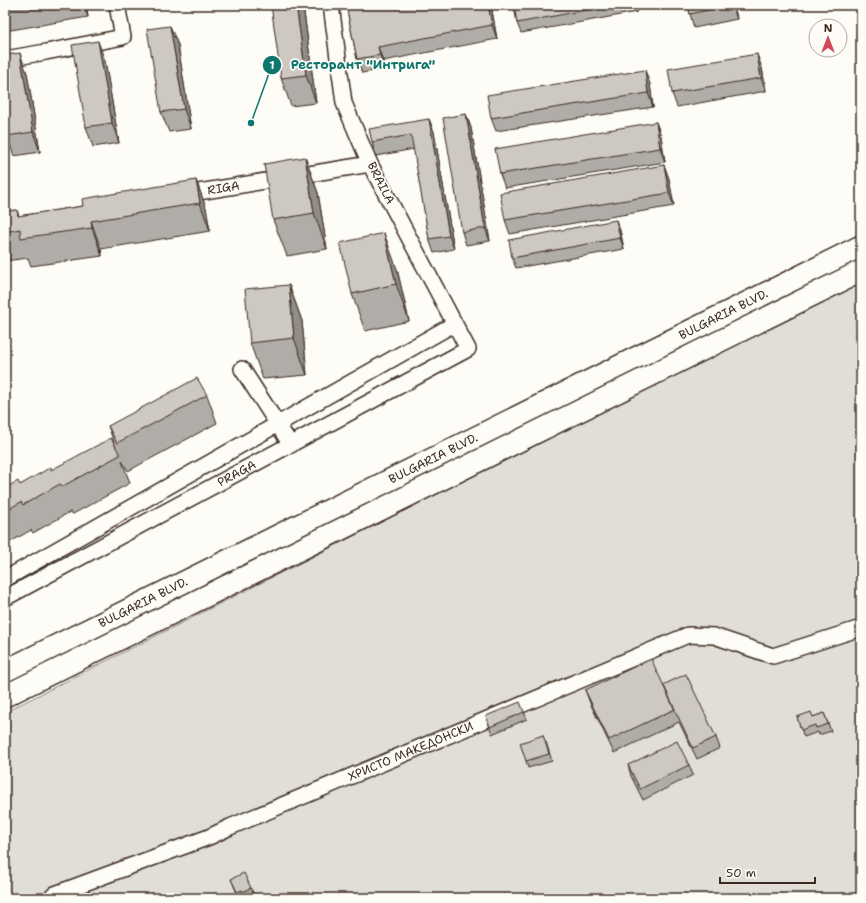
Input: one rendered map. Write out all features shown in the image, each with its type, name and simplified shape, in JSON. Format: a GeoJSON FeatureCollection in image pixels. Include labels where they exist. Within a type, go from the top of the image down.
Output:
{"type":"FeatureCollection","features":[{"type":"Feature","properties":{"kind":"highway","name":"BULGARIA BLVD."},"geometry":{"type":"LineString","coordinates":[[5,671],[861,246]]}},
{"type":"Feature","properties":{"kind":"highway","name":"BULGARIA BLVD."},"geometry":{"type":"LineString","coordinates":[[5,696],[861,271]]}},
{"type":"Feature","properties":{"kind":"street"},"geometry":{"type":"LineString","coordinates":[[5,59],[124,37],[117,5]]}},
{"type":"Feature","properties":{"kind":"street","name":"BRAILA"},"geometry":{"type":"LineString","coordinates":[[331,5],[344,103],[370,164],[468,349]]}},
{"type":"Feature","properties":{"kind":"street","name":"RIGA"},"geometry":{"type":"LineString","coordinates":[[168,196],[370,164]]}},
{"type":"Feature","properties":{"kind":"street"},"geometry":{"type":"LineString","coordinates":[[5,579],[454,324]]}},
{"type":"Feature","properties":{"kind":"street","name":"PRAGA"},"geometry":{"type":"LineString","coordinates":[[7,593],[468,349]]}},
{"type":"Feature","properties":{"kind":"street"},"geometry":{"type":"LineString","coordinates":[[242,369],[291,444]]}},
{"type":"Feature","properties":{"kind":"street","name":"ХРИСТО МАКЕДОНСКИ"},"geometry":{"type":"LineString","coordinates":[[51,898],[55,894],[209,838],[230,826],[688,635],[714,636],[773,656],[861,628]]}},
{"type":"Feature","properties":{"kind":"shaded area"},"geometry":{"type":"Polygon","coordinates":[[[861,280],[861,898],[5,898],[5,712],[861,280]]]}},
{"type":"Feature","properties":{"kind":"building"},"geometry":{"type":"Polygon","coordinates":[[[271,5],[296,5],[306,75],[281,78],[271,5]]]}},
{"type":"Feature","properties":{"kind":"building"},"geometry":{"type":"Polygon","coordinates":[[[346,5],[488,5],[492,25],[378,47],[380,55],[357,59],[346,5]]]}},
{"type":"Feature","properties":{"kind":"building"},"geometry":{"type":"Polygon","coordinates":[[[514,5],[613,5],[517,23],[514,5]]]}},
{"type":"Feature","properties":{"kind":"building"},"geometry":{"type":"Polygon","coordinates":[[[688,5],[731,5],[690,14],[688,5]]]}},
{"type":"Feature","properties":{"kind":"building"},"geometry":{"type":"Polygon","coordinates":[[[170,26],[184,109],[161,112],[147,29],[170,26]]]}},
{"type":"Feature","properties":{"kind":"building"},"geometry":{"type":"Polygon","coordinates":[[[98,41],[112,123],[86,127],[72,45],[98,41]]]}},
{"type":"Feature","properties":{"kind":"building"},"geometry":{"type":"Polygon","coordinates":[[[20,53],[33,132],[7,136],[5,124],[5,55],[20,53]]]}},
{"type":"Feature","properties":{"kind":"building"},"geometry":{"type":"Polygon","coordinates":[[[757,54],[761,78],[672,93],[668,69],[757,54]]]}},
{"type":"Feature","properties":{"kind":"building"},"geometry":{"type":"Polygon","coordinates":[[[645,70],[648,93],[491,118],[487,95],[645,70]]]}},
{"type":"Feature","properties":{"kind":"building"},"geometry":{"type":"Polygon","coordinates":[[[466,114],[485,228],[462,232],[443,118],[466,114]]]}},
{"type":"Feature","properties":{"kind":"building"},"geometry":{"type":"Polygon","coordinates":[[[429,119],[449,236],[429,239],[411,135],[372,142],[369,129],[429,119]]]}},
{"type":"Feature","properties":{"kind":"building"},"geometry":{"type":"Polygon","coordinates":[[[656,122],[660,148],[500,174],[495,149],[656,122]]]}},
{"type":"Feature","properties":{"kind":"building"},"geometry":{"type":"Polygon","coordinates":[[[305,157],[314,213],[273,220],[264,164],[305,157]]]}},
{"type":"Feature","properties":{"kind":"building"},"geometry":{"type":"Polygon","coordinates":[[[664,165],[669,193],[505,220],[500,193],[664,165]]]}},
{"type":"Feature","properties":{"kind":"building"},"geometry":{"type":"Polygon","coordinates":[[[196,180],[200,203],[91,221],[92,228],[21,238],[20,229],[5,232],[5,211],[17,210],[18,216],[83,206],[82,199],[196,180]]]}},
{"type":"Feature","properties":{"kind":"building"},"geometry":{"type":"Polygon","coordinates":[[[616,220],[620,238],[512,258],[509,240],[616,220]]]}},
{"type":"Feature","properties":{"kind":"building"},"geometry":{"type":"Polygon","coordinates":[[[384,233],[396,284],[352,294],[340,243],[384,233]]]}},
{"type":"Feature","properties":{"kind":"building"},"geometry":{"type":"Polygon","coordinates":[[[289,285],[294,338],[250,343],[245,289],[289,285]]]}},
{"type":"Feature","properties":{"kind":"building"},"geometry":{"type":"Polygon","coordinates":[[[197,378],[207,395],[117,443],[108,426],[197,378]]]}},
{"type":"Feature","properties":{"kind":"building"},"geometry":{"type":"Polygon","coordinates":[[[111,438],[120,455],[63,486],[60,484],[23,505],[21,502],[5,511],[5,488],[18,481],[20,485],[51,467],[51,470],[111,438]]]}},
{"type":"Feature","properties":{"kind":"building"},"geometry":{"type":"Polygon","coordinates":[[[651,659],[675,709],[609,740],[585,690],[651,659]]]}},
{"type":"Feature","properties":{"kind":"building"},"geometry":{"type":"Polygon","coordinates":[[[686,674],[716,737],[693,748],[663,685],[686,674]]]}},
{"type":"Feature","properties":{"kind":"building"},"geometry":{"type":"Polygon","coordinates":[[[520,702],[524,712],[490,727],[486,716],[520,702]]]}},
{"type":"Feature","properties":{"kind":"building"},"geometry":{"type":"Polygon","coordinates":[[[811,712],[813,717],[824,713],[828,724],[816,728],[815,725],[801,730],[797,717],[811,712]]]}},
{"type":"Feature","properties":{"kind":"building"},"geometry":{"type":"Polygon","coordinates":[[[543,735],[549,754],[526,761],[520,743],[543,735]]]}},
{"type":"Feature","properties":{"kind":"building"},"geometry":{"type":"Polygon","coordinates":[[[677,741],[689,765],[640,789],[628,765],[677,741]]]}},
{"type":"Feature","properties":{"kind":"building"},"geometry":{"type":"Polygon","coordinates":[[[244,873],[251,888],[242,892],[242,890],[237,892],[231,879],[244,873]]]}},
{"type":"Feature","properties":{"kind":"place","name":"Ресторант \"Интрига\""},"geometry":{"type":"Point","coordinates":[251,123]}}]}
